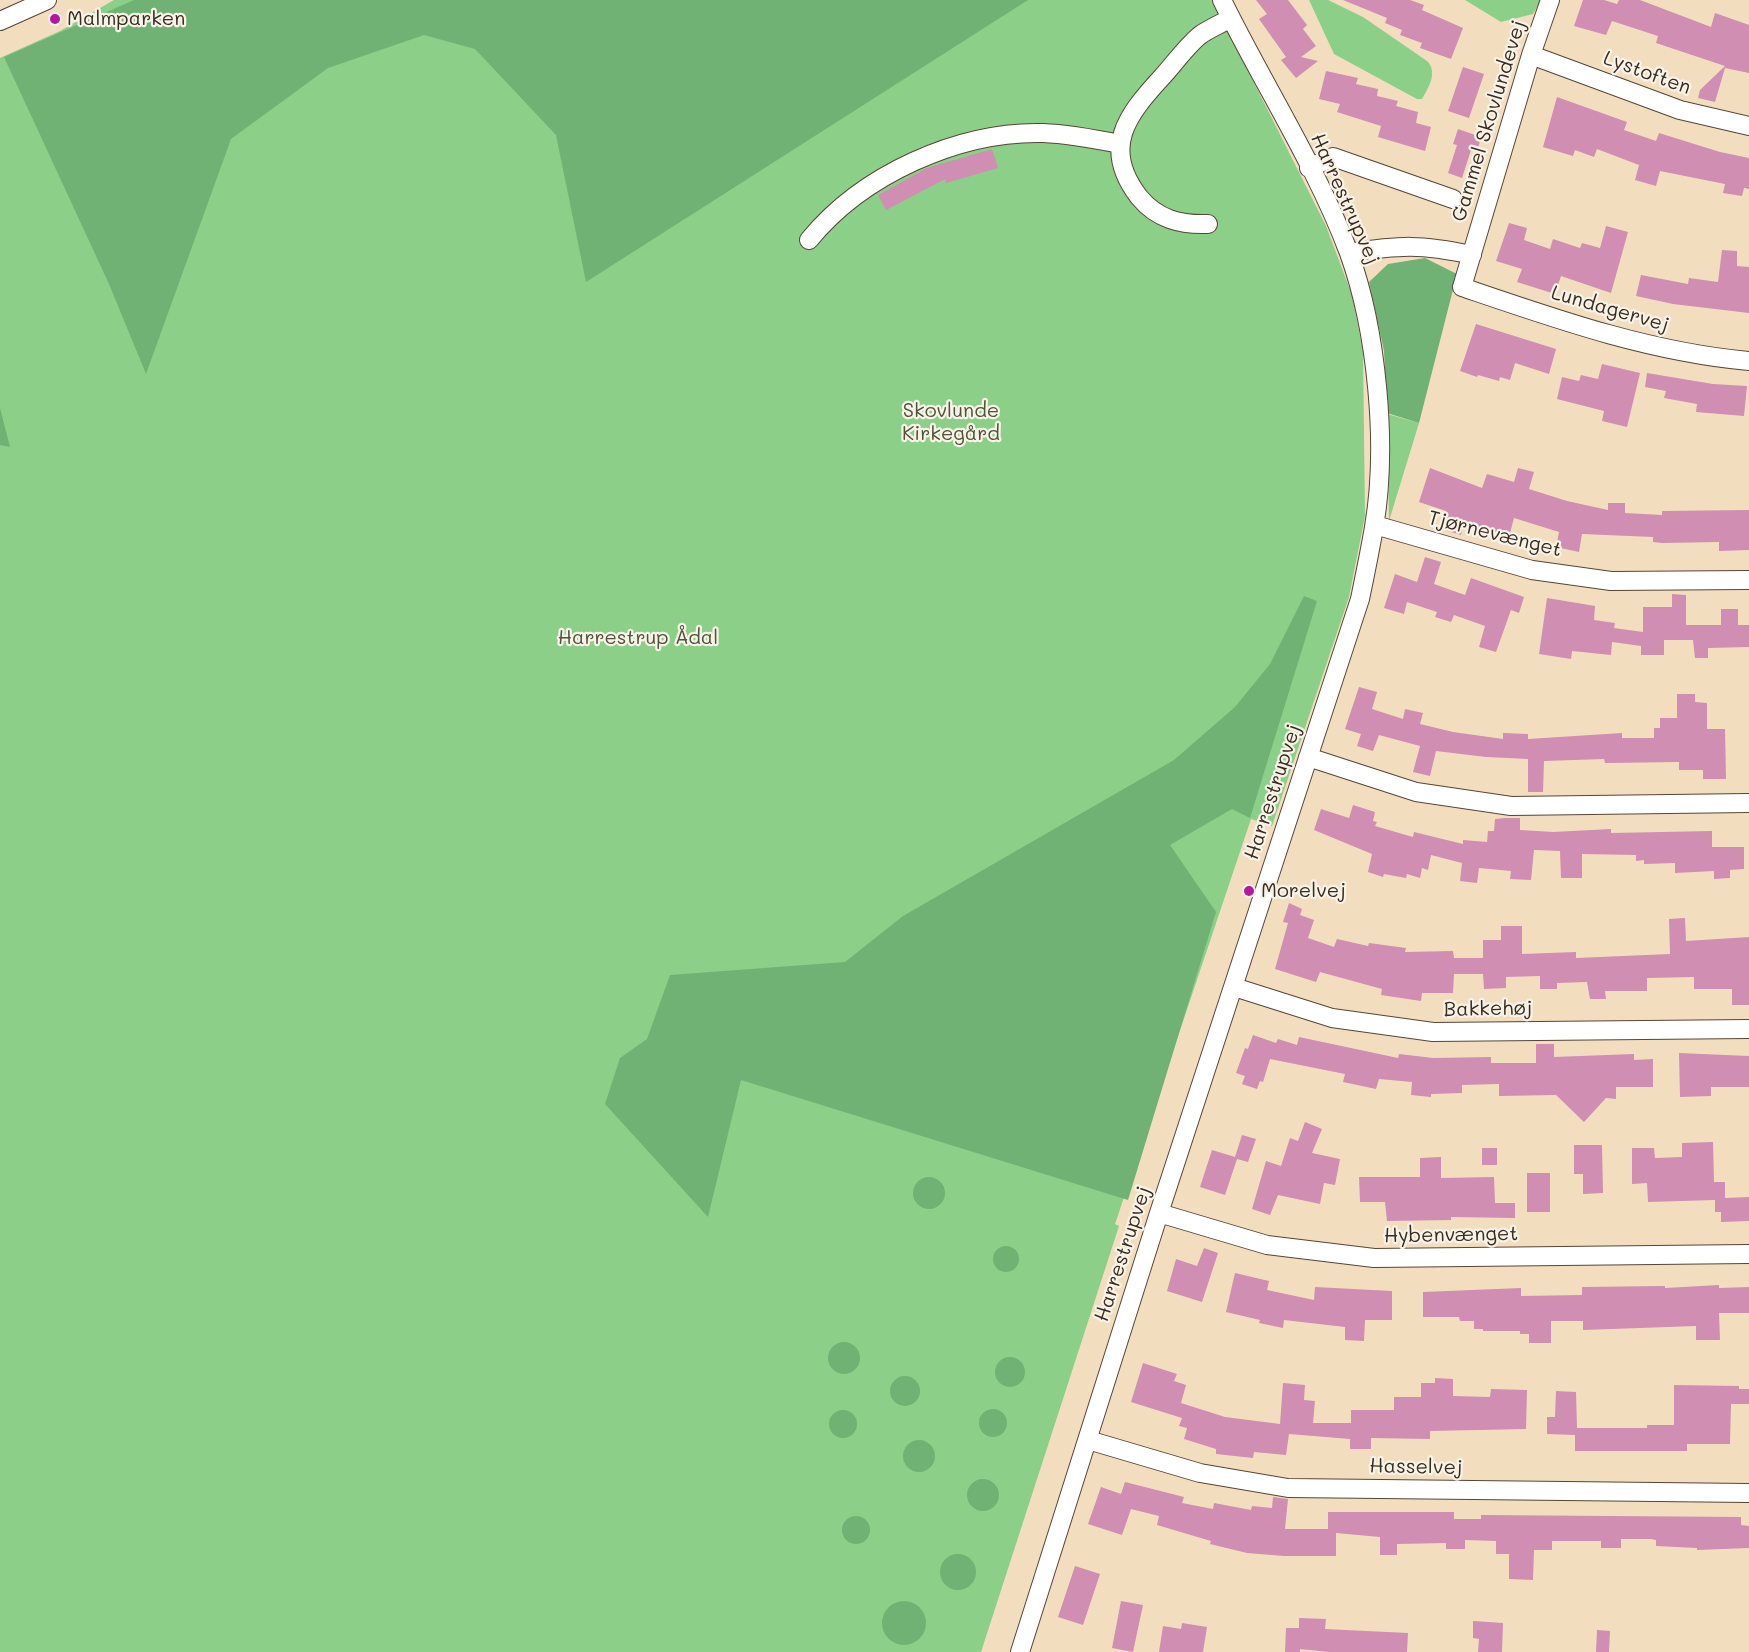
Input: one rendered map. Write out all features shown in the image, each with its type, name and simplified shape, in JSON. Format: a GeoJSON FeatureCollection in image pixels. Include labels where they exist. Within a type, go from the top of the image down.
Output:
{"type":"FeatureCollection","features":[{"type":"Feature","properties":{"kind":"street"},"geometry":{"type":"LineString","coordinates":[[0,21],[47,0]]}},
{"type":"Feature","properties":{"kind":"street","name":"Harrestrupvej"},"geometry":{"type":"LineString","coordinates":[[1020,1652],[1159,1213],[1360,599],[1375,525],[1380,438],[1374,351],[1363,299],[1349,253],[1309,168],[1222,0]]}},
{"type":"Feature","properties":{"kind":"street","name":"Gammel Skovlundevej"},"geometry":{"type":"LineString","coordinates":[[1462,287],[1531,55],[1551,0]]}},
{"type":"Feature","properties":{"kind":"street"},"geometry":{"type":"LineString","coordinates":[[1208,224],[1189,225],[1170,220],[1148,208],[1130,185],[1120,160],[1120,144],[1132,109],[1200,35],[1231,18]]}},
{"type":"Feature","properties":{"kind":"street","name":"Lystoften"},"geometry":{"type":"LineString","coordinates":[[1531,55],[1680,110],[1749,126]]}},
{"type":"Feature","properties":{"kind":"street"},"geometry":{"type":"LineString","coordinates":[[809,240],[825,220],[879,181],[925,158],[965,144],[1005,135],[1042,133],[1120,144]]}},
{"type":"Feature","properties":{"kind":"street"},"geometry":{"type":"LineString","coordinates":[[1309,168],[1333,158],[1453,198]]}},
{"type":"Feature","properties":{"kind":"street"},"geometry":{"type":"LineString","coordinates":[[1349,253],[1394,246],[1426,246],[1472,255]]}},
{"type":"Feature","properties":{"kind":"street","name":"Lundagervej"},"geometry":{"type":"LineString","coordinates":[[1462,287],[1591,331],[1696,356],[1749,361]]}},
{"type":"Feature","properties":{"kind":"street","name":"Tjørnevænget"},"geometry":{"type":"LineString","coordinates":[[1375,525],[1532,570],[1611,581],[1749,580]]}},
{"type":"Feature","properties":{"kind":"street"},"geometry":{"type":"LineString","coordinates":[[1308,757],[1416,792],[1511,806],[1749,803]]}},
{"type":"Feature","properties":{"kind":"street","name":"Bakkehøj"},"geometry":{"type":"LineString","coordinates":[[1234,987],[1332,1018],[1433,1032],[1749,1029]]}},
{"type":"Feature","properties":{"kind":"street","name":"Hybenvænget"},"geometry":{"type":"LineString","coordinates":[[1159,1213],[1267,1245],[1374,1258],[1749,1254]]}},
{"type":"Feature","properties":{"kind":"street","name":"Hasselvej"},"geometry":{"type":"LineString","coordinates":[[1088,1440],[1200,1473],[1288,1488],[1749,1493]]}},
{"type":"Feature","properties":{"kind":"green space","name":"Harrestrup Ådal"},"geometry":{"type":"Polygon","coordinates":[[[114,0],[1215,0],[1228,31],[1326,226],[1352,295],[1363,351],[1365,516],[1349,597],[1272,826],[1251,819],[1115,1224],[1119,1226],[981,1652],[0,1652],[0,58],[60,31],[114,0]]]}},
{"type":"Feature","properties":{"kind":"green space"},"geometry":{"type":"Polygon","coordinates":[[[134,0],[1028,0],[586,282],[556,135],[475,49],[424,35],[328,68],[231,139],[146,374],[109,284],[4,57],[134,0]]]}},
{"type":"Feature","properties":{"kind":"green space"},"geometry":{"type":"Polygon","coordinates":[[[1309,0],[1328,0],[1363,17],[1427,61],[1432,75],[1430,85],[1422,99],[1417,99],[1334,54],[1309,0]]]}},
{"type":"Feature","properties":{"kind":"green space"},"geometry":{"type":"Polygon","coordinates":[[[1465,0],[1541,0],[1533,14],[1501,22],[1465,0]]]}},
{"type":"Feature","properties":{"kind":"green space"},"geometry":{"type":"Polygon","coordinates":[[[1425,258],[1457,274],[1419,423],[1387,413],[1384,351],[1369,282],[1388,264],[1425,258]]]}},
{"type":"Feature","properties":{"kind":"green space"},"geometry":{"type":"Polygon","coordinates":[[[0,408],[10,447],[0,445],[0,408]]]}},
{"type":"Feature","properties":{"kind":"green space"},"geometry":{"type":"Polygon","coordinates":[[[1387,414],[1419,423],[1389,521],[1387,414]]]}},
{"type":"Feature","properties":{"kind":"green space"},"geometry":{"type":"Polygon","coordinates":[[[1304,596],[1317,601],[1250,818],[1232,809],[1170,845],[1216,912],[1128,1200],[741,1080],[708,1217],[605,1104],[620,1058],[647,1039],[670,975],[845,962],[903,916],[1174,760],[1235,707],[1270,664],[1304,596]]]}},
{"type":"Feature","properties":{"kind":"green space"},"geometry":{"type":"Polygon","coordinates":[[[929,1177],[941,1181],[945,1193],[941,1205],[929,1209],[917,1205],[913,1193],[917,1181],[929,1177]]]}},
{"type":"Feature","properties":{"kind":"green space"},"geometry":{"type":"Polygon","coordinates":[[[1006,1246],[1015,1250],[1019,1259],[1015,1268],[1006,1272],[997,1268],[993,1259],[997,1250],[1006,1246]]]}},
{"type":"Feature","properties":{"kind":"green space"},"geometry":{"type":"Polygon","coordinates":[[[844,1342],[855,1347],[860,1358],[855,1369],[844,1374],[833,1369],[828,1358],[833,1347],[844,1342]]]}},
{"type":"Feature","properties":{"kind":"green space"},"geometry":{"type":"Polygon","coordinates":[[[1010,1357],[1021,1361],[1025,1372],[1021,1383],[1010,1387],[999,1383],[995,1372],[999,1361],[1010,1357]]]}},
{"type":"Feature","properties":{"kind":"green space"},"geometry":{"type":"Polygon","coordinates":[[[905,1376],[916,1380],[920,1391],[916,1402],[905,1406],[894,1402],[890,1391],[894,1380],[905,1376]]]}},
{"type":"Feature","properties":{"kind":"green space"},"geometry":{"type":"Polygon","coordinates":[[[993,1409],[1003,1413],[1007,1423],[1003,1433],[993,1437],[983,1433],[979,1423],[983,1413],[993,1409]]]}},
{"type":"Feature","properties":{"kind":"green space"},"geometry":{"type":"Polygon","coordinates":[[[843,1410],[853,1414],[857,1424],[853,1434],[843,1438],[833,1434],[829,1424],[833,1414],[843,1410]]]}},
{"type":"Feature","properties":{"kind":"green space"},"geometry":{"type":"Polygon","coordinates":[[[919,1440],[930,1445],[935,1456],[930,1467],[919,1472],[908,1467],[903,1456],[908,1445],[919,1440]]]}},
{"type":"Feature","properties":{"kind":"green space"},"geometry":{"type":"Polygon","coordinates":[[[983,1479],[994,1484],[999,1495],[994,1506],[983,1511],[972,1506],[967,1495],[972,1484],[983,1479]]]}},
{"type":"Feature","properties":{"kind":"green space"},"geometry":{"type":"Polygon","coordinates":[[[856,1516],[866,1520],[870,1530],[866,1540],[856,1544],[846,1540],[842,1530],[846,1520],[856,1516]]]}},
{"type":"Feature","properties":{"kind":"green space"},"geometry":{"type":"Polygon","coordinates":[[[958,1554],[971,1559],[976,1572],[971,1585],[958,1590],[945,1585],[940,1572],[945,1559],[958,1554]]]}},
{"type":"Feature","properties":{"kind":"green space"},"geometry":{"type":"Polygon","coordinates":[[[904,1601],[919,1608],[926,1623],[919,1638],[904,1645],[889,1638],[882,1623],[889,1608],[904,1601]]]}},
{"type":"Feature","properties":{"kind":"building"},"geometry":{"type":"Polygon","coordinates":[[[1256,0],[1288,0],[1307,25],[1303,29],[1316,46],[1301,57],[1318,61],[1296,78],[1281,60],[1286,57],[1259,19],[1267,14],[1256,0]]]}},
{"type":"Feature","properties":{"kind":"building"},"geometry":{"type":"Polygon","coordinates":[[[1343,0],[1410,0],[1424,5],[1422,10],[1463,28],[1451,59],[1420,48],[1422,43],[1400,35],[1402,30],[1385,23],[1387,18],[1343,0]]]}},
{"type":"Feature","properties":{"kind":"building"},"geometry":{"type":"Polygon","coordinates":[[[1583,0],[1604,0],[1617,4],[1619,0],[1640,0],[1711,27],[1715,13],[1749,25],[1749,73],[1725,68],[1715,102],[1698,98],[1700,90],[1725,66],[1656,43],[1658,36],[1612,21],[1606,35],[1574,26],[1583,0]]]}},
{"type":"Feature","properties":{"kind":"building"},"geometry":{"type":"Polygon","coordinates":[[[1463,67],[1484,74],[1469,118],[1448,111],[1463,67]]]}},
{"type":"Feature","properties":{"kind":"building"},"geometry":{"type":"Polygon","coordinates":[[[1326,71],[1358,78],[1356,84],[1378,89],[1377,96],[1398,101],[1396,106],[1418,112],[1416,123],[1431,127],[1425,151],[1378,137],[1381,126],[1337,112],[1340,104],[1319,99],[1326,71]]]}},
{"type":"Feature","properties":{"kind":"building"},"geometry":{"type":"Polygon","coordinates":[[[1557,97],[1627,122],[1624,130],[1656,141],[1659,133],[1720,152],[1749,158],[1749,189],[1744,188],[1742,196],[1723,193],[1725,184],[1660,171],[1656,186],[1635,180],[1639,165],[1597,149],[1594,157],[1575,150],[1573,156],[1543,147],[1557,97]]]}},
{"type":"Feature","properties":{"kind":"building"},"geometry":{"type":"Polygon","coordinates":[[[1458,129],[1481,137],[1477,152],[1471,150],[1462,178],[1448,173],[1457,145],[1453,144],[1458,129]]]}},
{"type":"Feature","properties":{"kind":"building"},"geometry":{"type":"Polygon","coordinates":[[[992,149],[998,168],[946,183],[945,179],[886,210],[878,195],[927,168],[992,149]]]}},
{"type":"Feature","properties":{"kind":"building"},"geometry":{"type":"Polygon","coordinates":[[[1509,223],[1527,228],[1524,240],[1550,249],[1553,239],[1580,248],[1582,243],[1600,248],[1606,226],[1628,232],[1611,293],[1561,276],[1555,294],[1517,282],[1522,269],[1496,261],[1509,223]]]}},
{"type":"Feature","properties":{"kind":"building"},"geometry":{"type":"Polygon","coordinates":[[[1722,250],[1737,251],[1737,266],[1749,267],[1749,313],[1673,304],[1636,296],[1641,275],[1688,284],[1689,278],[1718,282],[1722,250]]]}},
{"type":"Feature","properties":{"kind":"building"},"geometry":{"type":"Polygon","coordinates":[[[1476,324],[1556,349],[1549,374],[1515,363],[1510,380],[1500,377],[1499,381],[1460,371],[1476,324]]]}},
{"type":"Feature","properties":{"kind":"building"},"geometry":{"type":"Polygon","coordinates":[[[1602,364],[1640,373],[1627,427],[1602,421],[1604,411],[1557,399],[1562,377],[1579,381],[1581,375],[1598,379],[1602,364]]]}},
{"type":"Feature","properties":{"kind":"building"},"geometry":{"type":"Polygon","coordinates":[[[1647,373],[1713,384],[1747,386],[1744,416],[1696,412],[1697,404],[1664,398],[1666,391],[1645,387],[1647,373]]]}},
{"type":"Feature","properties":{"kind":"building"},"geometry":{"type":"Polygon","coordinates":[[[1430,468],[1482,488],[1487,474],[1514,482],[1518,468],[1534,472],[1529,489],[1567,501],[1608,510],[1608,503],[1625,503],[1625,513],[1662,515],[1662,511],[1749,510],[1749,550],[1719,551],[1719,542],[1662,543],[1653,542],[1653,537],[1582,534],[1579,552],[1556,547],[1559,532],[1514,518],[1509,537],[1464,523],[1461,535],[1441,529],[1446,511],[1419,502],[1430,468]]]}},
{"type":"Feature","properties":{"kind":"building"},"geometry":{"type":"Polygon","coordinates":[[[1425,557],[1441,562],[1434,584],[1465,595],[1471,578],[1524,597],[1519,613],[1511,610],[1496,652],[1479,647],[1485,626],[1454,615],[1451,622],[1435,617],[1437,612],[1407,602],[1404,614],[1384,608],[1395,574],[1417,582],[1425,557]]]}},
{"type":"Feature","properties":{"kind":"building"},"geometry":{"type":"Polygon","coordinates":[[[1672,594],[1686,595],[1686,625],[1721,625],[1721,609],[1738,609],[1738,625],[1749,625],[1749,647],[1708,648],[1708,658],[1695,658],[1693,640],[1664,640],[1664,655],[1641,655],[1641,646],[1612,642],[1611,655],[1572,651],[1571,659],[1539,654],[1547,598],[1595,606],[1594,620],[1615,623],[1614,628],[1643,632],[1643,607],[1672,607],[1672,594]]]}},
{"type":"Feature","properties":{"kind":"building"},"geometry":{"type":"Polygon","coordinates":[[[1359,687],[1377,692],[1372,709],[1403,719],[1405,709],[1423,713],[1420,724],[1453,732],[1503,739],[1503,733],[1528,734],[1528,739],[1622,733],[1622,738],[1654,738],[1654,728],[1660,728],[1660,718],[1677,718],[1677,694],[1695,694],[1695,702],[1707,703],[1707,729],[1725,729],[1726,779],[1703,779],[1703,770],[1679,770],[1679,762],[1605,763],[1604,759],[1544,761],[1543,792],[1528,792],[1528,759],[1436,751],[1430,776],[1413,772],[1420,746],[1379,735],[1373,751],[1357,746],[1361,734],[1345,729],[1359,687]]]}},
{"type":"Feature","properties":{"kind":"building"},"geometry":{"type":"Polygon","coordinates":[[[1353,805],[1375,812],[1373,821],[1377,822],[1375,826],[1413,837],[1414,832],[1463,844],[1463,840],[1487,842],[1488,831],[1494,831],[1495,819],[1506,818],[1520,818],[1520,830],[1553,832],[1611,829],[1611,833],[1712,831],[1712,847],[1744,847],[1744,869],[1730,870],[1730,878],[1714,879],[1714,871],[1675,873],[1675,863],[1644,864],[1644,860],[1636,861],[1636,855],[1582,854],[1582,878],[1561,878],[1560,851],[1534,850],[1531,880],[1510,879],[1511,871],[1479,868],[1477,883],[1460,881],[1462,863],[1431,855],[1428,870],[1422,868],[1420,878],[1407,874],[1406,878],[1384,874],[1383,877],[1368,872],[1372,854],[1314,830],[1321,809],[1349,818],[1353,805]]]}},
{"type":"Feature","properties":{"kind":"building"},"geometry":{"type":"Polygon","coordinates":[[[1289,903],[1302,909],[1300,915],[1314,920],[1308,938],[1334,947],[1337,939],[1368,946],[1369,943],[1406,948],[1405,952],[1453,951],[1454,958],[1483,958],[1483,940],[1501,940],[1501,926],[1522,926],[1522,954],[1576,952],[1576,958],[1670,954],[1669,919],[1685,918],[1686,941],[1749,937],[1749,1005],[1732,1005],[1732,989],[1694,989],[1694,977],[1647,978],[1647,991],[1605,991],[1606,999],[1590,999],[1587,982],[1557,983],[1557,989],[1540,989],[1540,976],[1506,977],[1506,988],[1484,989],[1483,974],[1454,974],[1453,993],[1422,993],[1421,1001],[1381,995],[1382,989],[1320,972],[1316,982],[1275,969],[1288,923],[1283,922],[1289,903]]]}},
{"type":"Feature","properties":{"kind":"building"},"geometry":{"type":"Polygon","coordinates":[[[1253,1035],[1276,1043],[1278,1039],[1297,1045],[1299,1037],[1398,1058],[1399,1054],[1433,1058],[1491,1057],[1491,1063],[1536,1063],[1536,1044],[1554,1044],[1554,1057],[1634,1054],[1634,1060],[1653,1059],[1653,1087],[1616,1087],[1616,1099],[1606,1098],[1584,1122],[1556,1095],[1499,1096],[1499,1084],[1462,1085],[1462,1093],[1431,1094],[1431,1097],[1411,1095],[1412,1082],[1379,1079],[1376,1089],[1343,1082],[1345,1074],[1270,1059],[1263,1082],[1260,1081],[1257,1089],[1242,1084],[1245,1076],[1236,1073],[1245,1048],[1248,1049],[1253,1035]]]}},
{"type":"Feature","properties":{"kind":"building"},"geometry":{"type":"Polygon","coordinates":[[[1679,1053],[1749,1056],[1749,1087],[1711,1087],[1711,1096],[1680,1097],[1679,1053]]]}},
{"type":"Feature","properties":{"kind":"building"},"geometry":{"type":"Polygon","coordinates":[[[1305,1122],[1322,1129],[1312,1153],[1340,1159],[1335,1185],[1324,1183],[1320,1204],[1278,1195],[1270,1215],[1252,1209],[1266,1161],[1281,1166],[1290,1138],[1298,1141],[1305,1122]]]}},
{"type":"Feature","properties":{"kind":"building"},"geometry":{"type":"Polygon","coordinates":[[[1242,1135],[1256,1139],[1248,1162],[1237,1159],[1225,1195],[1200,1187],[1212,1150],[1235,1157],[1242,1135]]]}},
{"type":"Feature","properties":{"kind":"building"},"geometry":{"type":"Polygon","coordinates":[[[1713,1142],[1714,1182],[1725,1182],[1725,1198],[1749,1197],[1749,1221],[1721,1222],[1721,1212],[1715,1212],[1715,1200],[1648,1202],[1647,1183],[1632,1184],[1632,1148],[1654,1148],[1655,1158],[1682,1157],[1682,1143],[1713,1142]]]}},
{"type":"Feature","properties":{"kind":"building"},"geometry":{"type":"Polygon","coordinates":[[[1574,1145],[1602,1145],[1603,1193],[1583,1194],[1583,1174],[1574,1174],[1574,1145]]]}},
{"type":"Feature","properties":{"kind":"building"},"geometry":{"type":"Polygon","coordinates":[[[1482,1148],[1497,1148],[1497,1165],[1482,1165],[1482,1148]]]}},
{"type":"Feature","properties":{"kind":"building"},"geometry":{"type":"Polygon","coordinates":[[[1441,1157],[1441,1178],[1494,1177],[1495,1203],[1515,1203],[1515,1218],[1451,1217],[1451,1220],[1387,1221],[1385,1202],[1360,1202],[1359,1177],[1420,1177],[1420,1158],[1441,1157]]]}},
{"type":"Feature","properties":{"kind":"building"},"geometry":{"type":"Polygon","coordinates":[[[1527,1173],[1550,1173],[1550,1212],[1527,1212],[1527,1173]]]}},
{"type":"Feature","properties":{"kind":"building"},"geometry":{"type":"Polygon","coordinates":[[[1204,1248],[1218,1253],[1202,1302],[1167,1291],[1176,1259],[1197,1266],[1204,1248]]]}},
{"type":"Feature","properties":{"kind":"building"},"geometry":{"type":"Polygon","coordinates":[[[1235,1273],[1269,1281],[1267,1290],[1314,1300],[1315,1287],[1392,1291],[1392,1320],[1365,1320],[1364,1341],[1345,1340],[1345,1327],[1284,1320],[1283,1328],[1259,1323],[1260,1320],[1226,1312],[1235,1273]]]}},
{"type":"Feature","properties":{"kind":"building"},"geometry":{"type":"Polygon","coordinates":[[[1719,1285],[1719,1288],[1749,1287],[1749,1313],[1719,1313],[1720,1340],[1696,1340],[1696,1326],[1583,1330],[1583,1321],[1551,1321],[1551,1343],[1529,1343],[1529,1334],[1520,1334],[1520,1331],[1483,1331],[1483,1329],[1474,1329],[1474,1321],[1460,1321],[1459,1317],[1423,1317],[1423,1292],[1521,1288],[1521,1296],[1582,1295],[1582,1287],[1665,1286],[1665,1288],[1719,1285]]]}},
{"type":"Feature","properties":{"kind":"building"},"geometry":{"type":"Polygon","coordinates":[[[1143,1363],[1177,1374],[1174,1381],[1186,1385],[1181,1403],[1225,1417],[1280,1424],[1283,1383],[1305,1385],[1304,1400],[1315,1401],[1313,1423],[1351,1423],[1351,1410],[1394,1410],[1394,1397],[1421,1397],[1421,1383],[1435,1383],[1435,1378],[1453,1379],[1453,1396],[1490,1397],[1491,1389],[1527,1390],[1526,1429],[1430,1431],[1430,1439],[1371,1438],[1371,1449],[1350,1449],[1350,1439],[1289,1434],[1286,1455],[1254,1452],[1253,1458],[1216,1454],[1216,1449],[1184,1439],[1187,1428],[1179,1426],[1182,1418],[1131,1402],[1143,1363]]]}},
{"type":"Feature","properties":{"kind":"building"},"geometry":{"type":"Polygon","coordinates":[[[1674,1385],[1739,1386],[1739,1389],[1749,1389],[1749,1404],[1731,1404],[1730,1444],[1687,1444],[1687,1451],[1575,1451],[1575,1435],[1547,1434],[1547,1417],[1555,1417],[1556,1391],[1576,1392],[1577,1428],[1647,1428],[1647,1425],[1674,1425],[1674,1385]]]}},
{"type":"Feature","properties":{"kind":"building"},"geometry":{"type":"Polygon","coordinates":[[[1125,1482],[1184,1497],[1182,1503],[1213,1509],[1214,1503],[1251,1510],[1252,1506],[1272,1508],[1273,1497],[1288,1499],[1285,1529],[1328,1529],[1328,1512],[1454,1512],[1454,1519],[1481,1519],[1481,1515],[1741,1517],[1741,1525],[1749,1526],[1749,1548],[1697,1550],[1697,1548],[1656,1546],[1656,1540],[1651,1539],[1621,1539],[1621,1548],[1601,1548],[1601,1541],[1552,1541],[1552,1550],[1534,1550],[1533,1580],[1509,1579],[1509,1554],[1496,1554],[1496,1541],[1465,1540],[1465,1549],[1446,1549],[1446,1543],[1397,1544],[1397,1555],[1380,1555],[1380,1537],[1336,1533],[1336,1556],[1247,1553],[1210,1544],[1211,1541],[1157,1525],[1159,1516],[1131,1509],[1122,1535],[1088,1524],[1101,1487],[1121,1494],[1125,1482]]]}},
{"type":"Feature","properties":{"kind":"building"},"geometry":{"type":"Polygon","coordinates":[[[1075,1566],[1100,1574],[1083,1625],[1058,1617],[1075,1566]]]}},
{"type":"Feature","properties":{"kind":"building"},"geometry":{"type":"Polygon","coordinates":[[[1121,1601],[1143,1605],[1133,1652],[1112,1648],[1121,1601]]]}},
{"type":"Feature","properties":{"kind":"building"},"geometry":{"type":"Polygon","coordinates":[[[1299,1618],[1326,1619],[1325,1629],[1408,1633],[1407,1652],[1329,1652],[1300,1649],[1300,1652],[1285,1652],[1286,1628],[1299,1628],[1299,1618]]]}},
{"type":"Feature","properties":{"kind":"building"},"geometry":{"type":"Polygon","coordinates":[[[1473,1621],[1503,1623],[1502,1652],[1478,1652],[1479,1639],[1473,1638],[1473,1621]]]}},
{"type":"Feature","properties":{"kind":"building"},"geometry":{"type":"Polygon","coordinates":[[[1182,1623],[1207,1627],[1203,1652],[1159,1652],[1163,1626],[1181,1629],[1182,1623]]]}},
{"type":"Feature","properties":{"kind":"building"},"geometry":{"type":"Polygon","coordinates":[[[1597,1630],[1610,1631],[1609,1652],[1596,1652],[1597,1630]]]}},
{"type":"Feature","properties":{"kind":"place","name":"Malmparken"},"geometry":{"type":"Point","coordinates":[55,19]}},
{"type":"Feature","properties":{"kind":"place","name":"Morelvej"},"geometry":{"type":"Point","coordinates":[1249,891]}},
{"type":"Feature","properties":{"kind":"park label","name":"Skovlunde Kirkegård"},"geometry":{"type":"Point","coordinates":[951,422]}}]}
